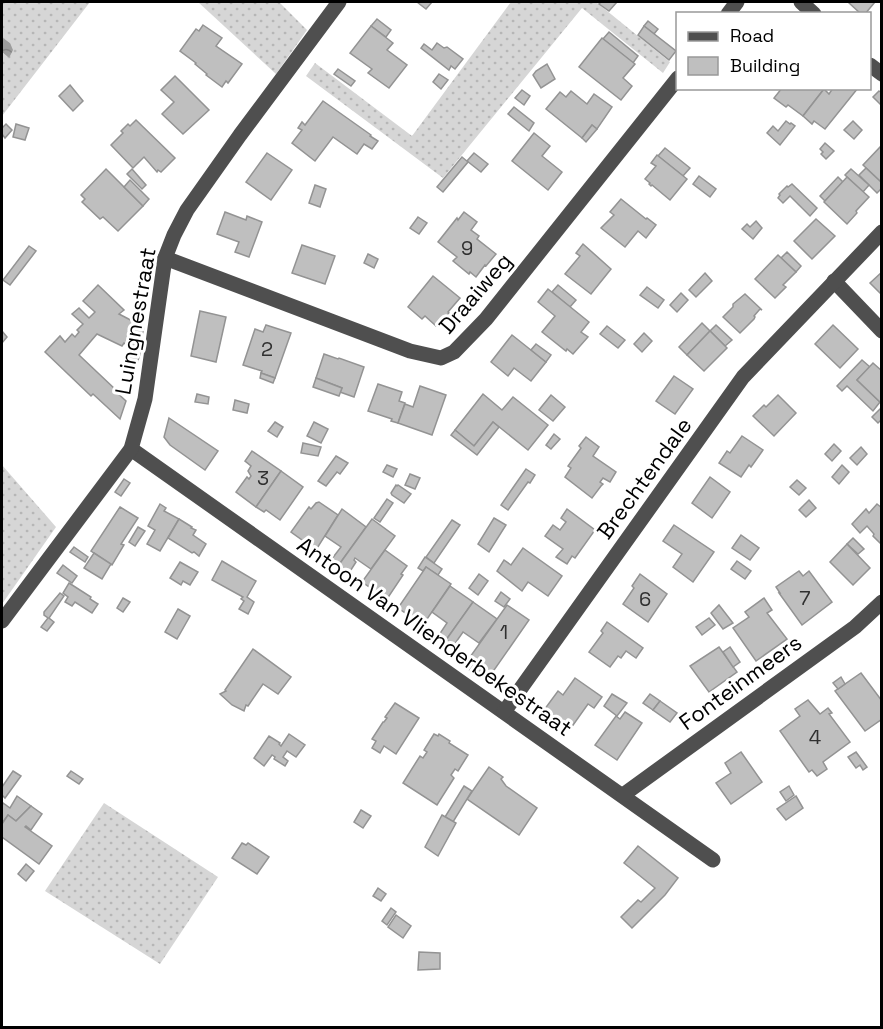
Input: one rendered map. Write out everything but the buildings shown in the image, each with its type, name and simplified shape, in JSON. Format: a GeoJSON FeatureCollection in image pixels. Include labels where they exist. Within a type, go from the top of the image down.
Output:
{"type":"FeatureCollection","features":[{"type":"Feature","properties":{"kind":"street","name":"Luingnestraat"},"geometry":{"type":"LineString","coordinates":[[2,621],[131,449],[145,399],[165,258],[174,235],[188,210],[240,135],[339,2]]}},
{"type":"Feature","properties":{"kind":"street","name":"Draaiweg"},"geometry":{"type":"LineString","coordinates":[[165,258],[410,351],[441,358],[454,352],[486,319],[676,81]]}},
{"type":"Feature","properties":{"kind":"street","name":"Brechtendale"},"geometry":{"type":"LineString","coordinates":[[504,712],[744,377],[882,232]]}},
{"type":"Feature","properties":{"kind":"street"},"geometry":{"type":"LineString","coordinates":[[834,281],[882,331]]}},
{"type":"Feature","properties":{"kind":"street","name":"Antoon Van Vlienderbekestraat"},"geometry":{"type":"LineString","coordinates":[[131,449],[713,860]]}},
{"type":"Feature","properties":{"kind":"street","name":"Fonteinmeers"},"geometry":{"type":"LineString","coordinates":[[622,795],[855,627],[882,603]]}},
{"type":"Feature","properties":{"kind":"shaded area"},"geometry":{"type":"Polygon","coordinates":[[[2,2],[90,2],[2,116],[2,52],[9,58],[10,43],[2,37],[2,2]]]}},
{"type":"Feature","properties":{"kind":"shaded area"},"geometry":{"type":"Polygon","coordinates":[[[198,2],[279,2],[307,30],[276,74],[198,2]]]}},
{"type":"Feature","properties":{"kind":"shaded area"},"geometry":{"type":"Polygon","coordinates":[[[511,2],[596,2],[670,62],[663,73],[582,8],[443,178],[306,76],[315,63],[412,136],[511,2]]]}},
{"type":"Feature","properties":{"kind":"shaded area"},"geometry":{"type":"Polygon","coordinates":[[[2,465],[56,527],[2,604],[2,465]]]}},
{"type":"Feature","properties":{"kind":"shaded area"},"geometry":{"type":"Polygon","coordinates":[[[104,803],[218,877],[160,964],[45,891],[104,803]]]}},
{"type":"Feature","properties":{"kind":"water"},"geometry":{"type":"Polygon","coordinates":[[[2,37],[10,43],[13,50],[9,58],[2,52],[2,37]]]}}]}
